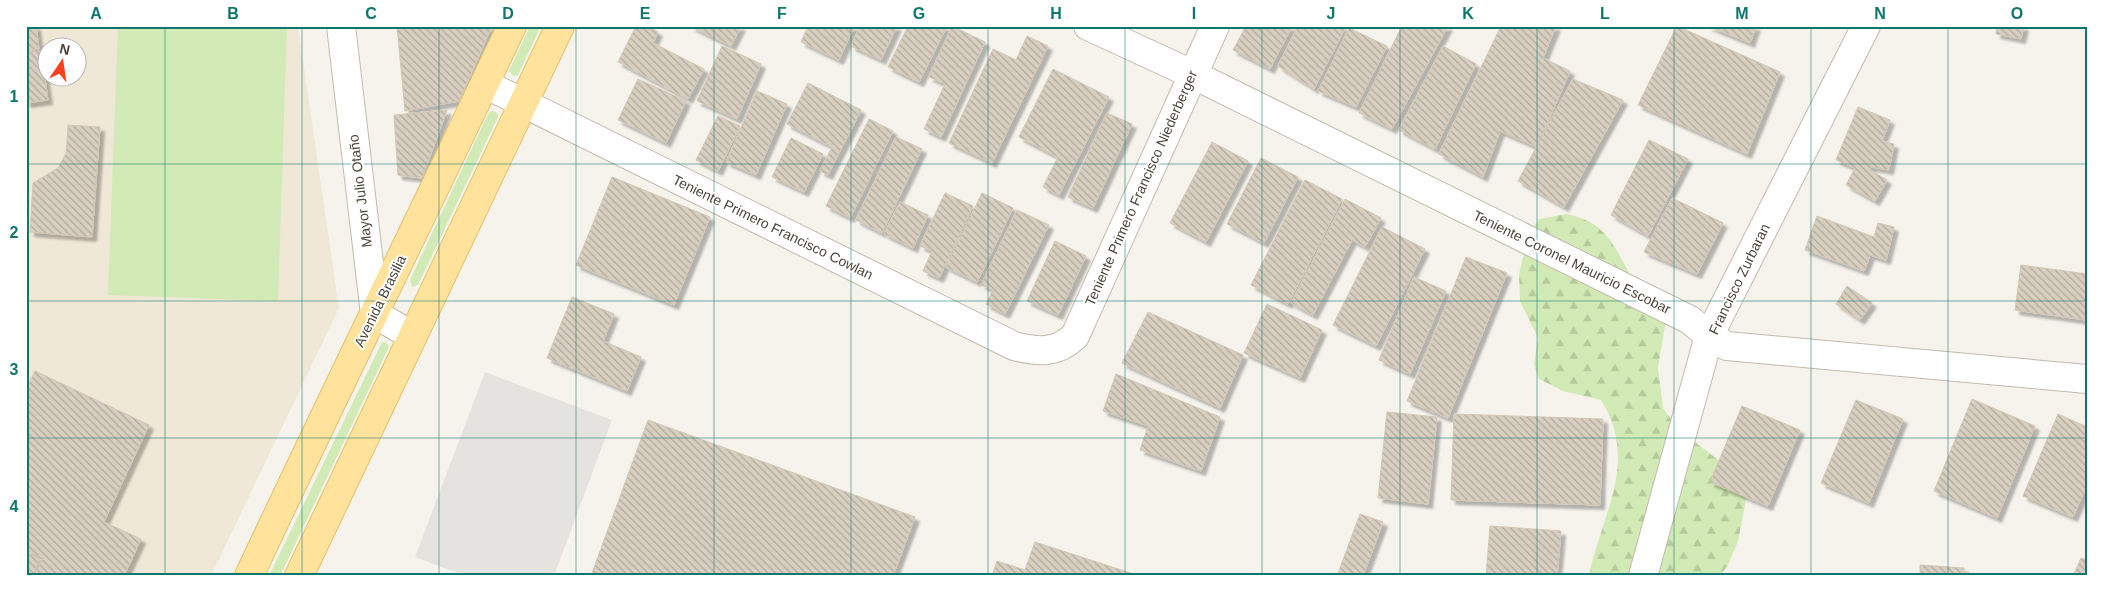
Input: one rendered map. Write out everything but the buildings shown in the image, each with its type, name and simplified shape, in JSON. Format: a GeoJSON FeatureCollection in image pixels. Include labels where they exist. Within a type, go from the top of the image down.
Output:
{"type":"FeatureCollection","features":[{"type":"Feature","properties":{"kind":"main road","name":"Avenida Brasilia"},"geometry":{"type":"LineString","coordinates":[[249,576],[512,26]]}},
{"type":"Feature","properties":{"kind":"main road"},"geometry":{"type":"LineString","coordinates":[[298,576],[411,335],[560,26]]}},
{"type":"Feature","properties":{"kind":"street","name":"Mayor Julio Otaño"},"geometry":{"type":"LineString","coordinates":[[341,26],[375,314]]}},
{"type":"Feature","properties":{"kind":"street","name":"Teniente Coronel Mauricio Escobar"},"geometry":{"type":"LineString","coordinates":[[1088,26],[1192,74],[1690,320],[1709,336],[1734,348],[2087,379]]}},
{"type":"Feature","properties":{"kind":"street","name":"Teniente Primero Francisco Niederberger"},"geometry":{"type":"LineString","coordinates":[[1064,346],[1075,336],[1214,26]]}},
{"type":"Feature","properties":{"kind":"street","name":"Francisco Zurbaran"},"geometry":{"type":"LineString","coordinates":[[1643,576],[1709,336],[1866,26]]}},
{"type":"Feature","properties":{"kind":"street","name":"Teniente Primero Francisco Cowlan"},"geometry":{"type":"LineString","coordinates":[[485,84],[1014,346],[1035,352],[1054,350],[1064,346]]}},
{"type":"Feature","properties":{"kind":"street"},"geometry":{"type":"LineString","coordinates":[[375,314],[411,335]]}},
{"type":"Feature","properties":{"kind":"shaded area"},"geometry":{"type":"Polygon","coordinates":[[[26,26],[298,26],[339,308],[211,576],[26,576],[26,26]]]}},
{"type":"Feature","properties":{"kind":"shaded area"},"geometry":{"type":"Polygon","coordinates":[[[485,372],[612,420],[554,576],[466,576],[415,557],[485,372]]]}},
{"type":"Feature","properties":{"kind":"green space"},"geometry":{"type":"Polygon","coordinates":[[[118,26],[287,26],[278,301],[108,295],[118,26]]]}},
{"type":"Feature","properties":{"kind":"green space"},"geometry":{"type":"Polygon","coordinates":[[[530,26],[541,26],[518,75],[513,76],[509,71],[530,26]]]}},
{"type":"Feature","properties":{"kind":"green space"},"geometry":{"type":"Polygon","coordinates":[[[494,111],[498,114],[498,117],[418,285],[412,287],[410,280],[489,112],[494,111]]]}},
{"type":"Feature","properties":{"kind":"green space"},"geometry":{"type":"Polygon","coordinates":[[[1566,214],[1582,218],[1604,233],[1619,254],[1640,291],[1666,319],[1658,368],[1663,408],[1678,429],[1735,473],[1746,500],[1738,541],[1728,565],[1720,576],[1589,576],[1614,488],[1618,467],[1617,445],[1612,423],[1601,400],[1563,391],[1539,379],[1534,364],[1538,338],[1520,301],[1519,274],[1526,244],[1532,230],[1539,219],[1566,214]]]}},
{"type":"Feature","properties":{"kind":"green space"},"geometry":{"type":"Polygon","coordinates":[[[382,342],[387,343],[389,347],[280,576],[269,576],[382,342]]]}}]}
